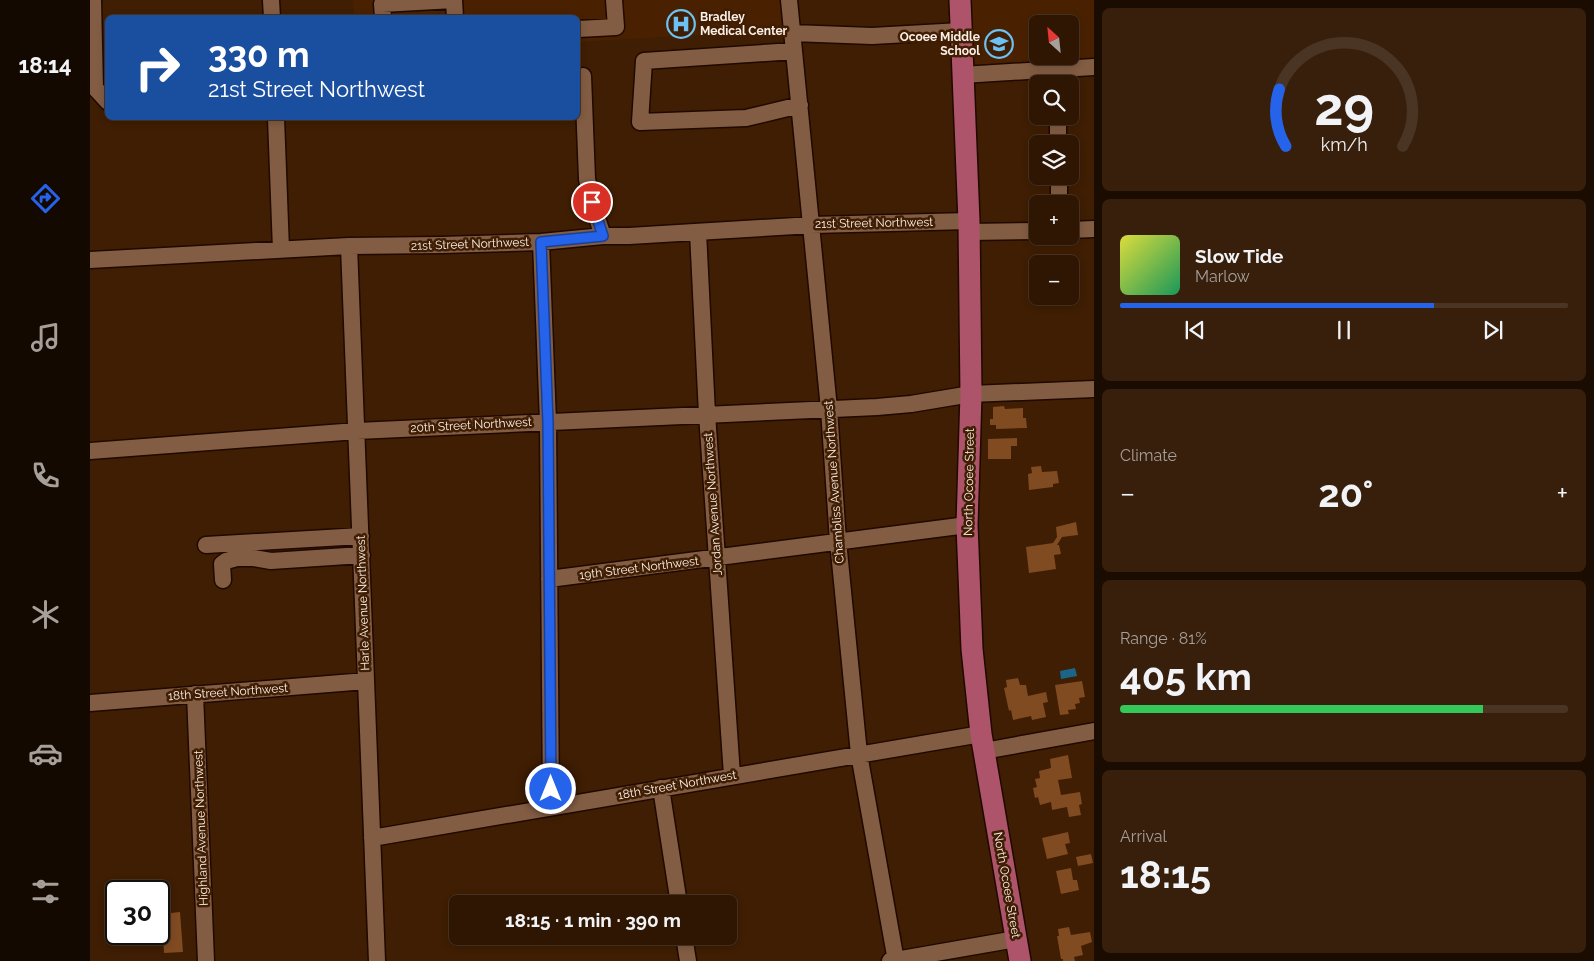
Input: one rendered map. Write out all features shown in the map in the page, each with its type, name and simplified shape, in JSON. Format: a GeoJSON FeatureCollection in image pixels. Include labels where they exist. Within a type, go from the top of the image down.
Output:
{"type":"FeatureCollection","features":[{"type":"Feature","properties":{"kind":"main road","name":"North Ocoee Street"},"geometry":{"type":"LineString","coordinates":[[960,0],[969,227],[971,394],[967,525],[972,649],[983,742],[1020,961]]}},
{"type":"Feature","properties":{"kind":"street"},"geometry":{"type":"LineString","coordinates":[[93,0],[95,88],[105,99]]}},
{"type":"Feature","properties":{"kind":"street"},"geometry":{"type":"LineString","coordinates":[[271,0],[272,15]]}},
{"type":"Feature","properties":{"kind":"street"},"geometry":{"type":"LineString","coordinates":[[383,15],[382,4],[454,0],[455,15]]}},
{"type":"Feature","properties":{"kind":"street"},"geometry":{"type":"LineString","coordinates":[[580,29],[616,27],[614,0]]}},
{"type":"Feature","properties":{"kind":"street","name":"Chambliss Avenue Northwest"},"geometry":{"type":"LineString","coordinates":[[789,0],[812,225],[829,409],[838,541],[859,754],[894,961]]}},
{"type":"Feature","properties":{"kind":"street"},"geometry":{"type":"LineString","coordinates":[[792,33],[872,36],[961,31]]}},
{"type":"Feature","properties":{"kind":"street"},"geometry":{"type":"LineString","coordinates":[[794,51],[644,61],[640,122],[746,118],[800,105]]}},
{"type":"Feature","properties":{"kind":"street"},"geometry":{"type":"LineString","coordinates":[[1062,75],[1094,67]]}},
{"type":"Feature","properties":{"kind":"street"},"geometry":{"type":"LineString","coordinates":[[962,75],[1029,76]]}},
{"type":"Feature","properties":{"kind":"street"},"geometry":{"type":"LineString","coordinates":[[583,76],[587,179],[603,236]]}},
{"type":"Feature","properties":{"kind":"street"},"geometry":{"type":"LineString","coordinates":[[276,120],[281,250]]}},
{"type":"Feature","properties":{"kind":"street","name":"21st Street Northwest"},"geometry":{"type":"LineString","coordinates":[[90,260],[349,246],[541,242],[603,236],[812,225],[969,227],[1029,230]]}},
{"type":"Feature","properties":{"kind":"street"},"geometry":{"type":"LineString","coordinates":[[1079,229],[1094,228]]}},
{"type":"Feature","properties":{"kind":"street","name":"Jordan Avenue Northwest"},"geometry":{"type":"LineString","coordinates":[[698,232],[707,414],[732,775]]}},
{"type":"Feature","properties":{"kind":"street"},"geometry":{"type":"LineString","coordinates":[[541,242],[548,422],[551,806]]}},
{"type":"Feature","properties":{"kind":"street","name":"Harle Avenue Northwest"},"geometry":{"type":"LineString","coordinates":[[349,246],[377,961]]}},
{"type":"Feature","properties":{"kind":"street","name":"20th Street Northwest"},"geometry":{"type":"LineString","coordinates":[[90,451],[357,431],[911,404],[971,394],[1094,388]]}},
{"type":"Feature","properties":{"kind":"street","name":"19th Street Northwest"},"geometry":{"type":"LineString","coordinates":[[549,579],[967,525]]}},
{"type":"Feature","properties":{"kind":"street"},"geometry":{"type":"LineString","coordinates":[[206,545],[361,536]]}},
{"type":"Feature","properties":{"kind":"street"},"geometry":{"type":"LineString","coordinates":[[223,580],[222,564],[237,558],[271,561],[362,555]]}},
{"type":"Feature","properties":{"kind":"street","name":"18th Street Northwest"},"geometry":{"type":"LineString","coordinates":[[90,703],[366,681]]}},
{"type":"Feature","properties":{"kind":"street","name":"Highland Avenue Northwest"},"geometry":{"type":"LineString","coordinates":[[195,694],[206,961]]}},
{"type":"Feature","properties":{"kind":"street","name":"18th Street Northwest"},"geometry":{"type":"LineString","coordinates":[[372,838],[859,754],[1094,731]]}},
{"type":"Feature","properties":{"kind":"street"},"geometry":{"type":"LineString","coordinates":[[661,788],[678,895]]}},
{"type":"Feature","properties":{"kind":"street"},"geometry":{"type":"LineString","coordinates":[[894,961],[1016,939]]}},
{"type":"Feature","properties":{"kind":"street"},"geometry":{"type":"LineString","coordinates":[[685,945],[688,961]]}},
{"type":"Feature","properties":{"kind":"shaded area","name":"Bradley Medical Center"},"geometry":{"type":"Polygon","coordinates":[[[353,0],[782,0],[785,30],[580,42],[580,15],[354,15],[353,0]]]}},
{"type":"Feature","properties":{"kind":"shaded area","name":"Ocoee Middle School"},"geometry":{"type":"Polygon","coordinates":[[[960,0],[1094,0],[1094,67],[962,75],[960,0]]]}},
{"type":"Feature","properties":{"kind":"water"},"geometry":{"type":"Polygon","coordinates":[[[1075,668],[1077,676],[1061,679],[1060,671],[1075,668]]]}},
{"type":"Feature","properties":{"kind":"building"},"geometry":{"type":"Polygon","coordinates":[[[1004,406],[1005,409],[1023,408],[1023,418],[1026,418],[1027,428],[996,429],[996,425],[990,425],[990,419],[993,419],[993,407],[1004,406]]]}},
{"type":"Feature","properties":{"kind":"building"},"geometry":{"type":"Polygon","coordinates":[[[1017,438],[1017,446],[1011,446],[1011,459],[988,459],[988,439],[1017,438]]]}},
{"type":"Feature","properties":{"kind":"building"},"geometry":{"type":"Polygon","coordinates":[[[1041,466],[1042,472],[1057,471],[1059,483],[1053,484],[1053,487],[1029,490],[1028,474],[1032,473],[1031,467],[1041,466]]]}},
{"type":"Feature","properties":{"kind":"building"},"geometry":{"type":"Polygon","coordinates":[[[1076,522],[1078,535],[1062,537],[1057,545],[1059,545],[1061,554],[1054,555],[1056,569],[1029,573],[1026,547],[1053,543],[1057,537],[1056,527],[1076,522]]]}},
{"type":"Feature","properties":{"kind":"building"},"geometry":{"type":"Polygon","coordinates":[[[1018,678],[1020,685],[1026,685],[1028,696],[1046,692],[1048,702],[1043,703],[1046,717],[1032,720],[1031,716],[1013,720],[1004,688],[1007,687],[1006,680],[1018,678]]]}},
{"type":"Feature","properties":{"kind":"building"},"geometry":{"type":"Polygon","coordinates":[[[1082,681],[1085,697],[1079,698],[1080,703],[1075,704],[1076,709],[1068,710],[1069,714],[1060,715],[1055,685],[1082,681]]]}},
{"type":"Feature","properties":{"kind":"building"},"geometry":{"type":"Polygon","coordinates":[[[1068,755],[1072,778],[1058,780],[1061,795],[1080,792],[1082,804],[1079,805],[1081,815],[1069,817],[1067,807],[1052,810],[1051,802],[1040,805],[1038,797],[1035,798],[1033,788],[1037,787],[1035,779],[1040,778],[1039,771],[1051,768],[1050,759],[1068,755]]]}},
{"type":"Feature","properties":{"kind":"building"},"geometry":{"type":"Polygon","coordinates":[[[1068,832],[1070,843],[1065,844],[1068,854],[1047,859],[1042,838],[1068,832]]]}},
{"type":"Feature","properties":{"kind":"building"},"geometry":{"type":"Polygon","coordinates":[[[1091,854],[1093,863],[1078,866],[1076,857],[1091,854]]]}},
{"type":"Feature","properties":{"kind":"building"},"geometry":{"type":"Polygon","coordinates":[[[1071,868],[1073,880],[1077,880],[1079,890],[1061,894],[1056,871],[1071,868]]]}},
{"type":"Feature","properties":{"kind":"building"},"geometry":{"type":"Polygon","coordinates":[[[180,912],[183,952],[164,953],[164,945],[170,945],[170,913],[180,912]]]}},
{"type":"Feature","properties":{"kind":"building"},"geometry":{"type":"Polygon","coordinates":[[[1069,927],[1071,935],[1090,932],[1092,942],[1081,946],[1083,955],[1074,957],[1075,961],[1063,961],[1057,936],[1059,936],[1058,929],[1069,927]]]}},
{"type":"Feature","properties":{"kind":"place","name":"Bradley Medical Center"},"geometry":{"type":"Point","coordinates":[681,24]}},
{"type":"Feature","properties":{"kind":"place","name":"Ocoee Middle School"},"geometry":{"type":"Point","coordinates":[999,44]}},
{"type":"Feature","properties":{"kind":"route"},"geometry":{"type":"LineString","coordinates":[[551,789],[548,422],[541,242],[603,236],[592,202]]}}]}
